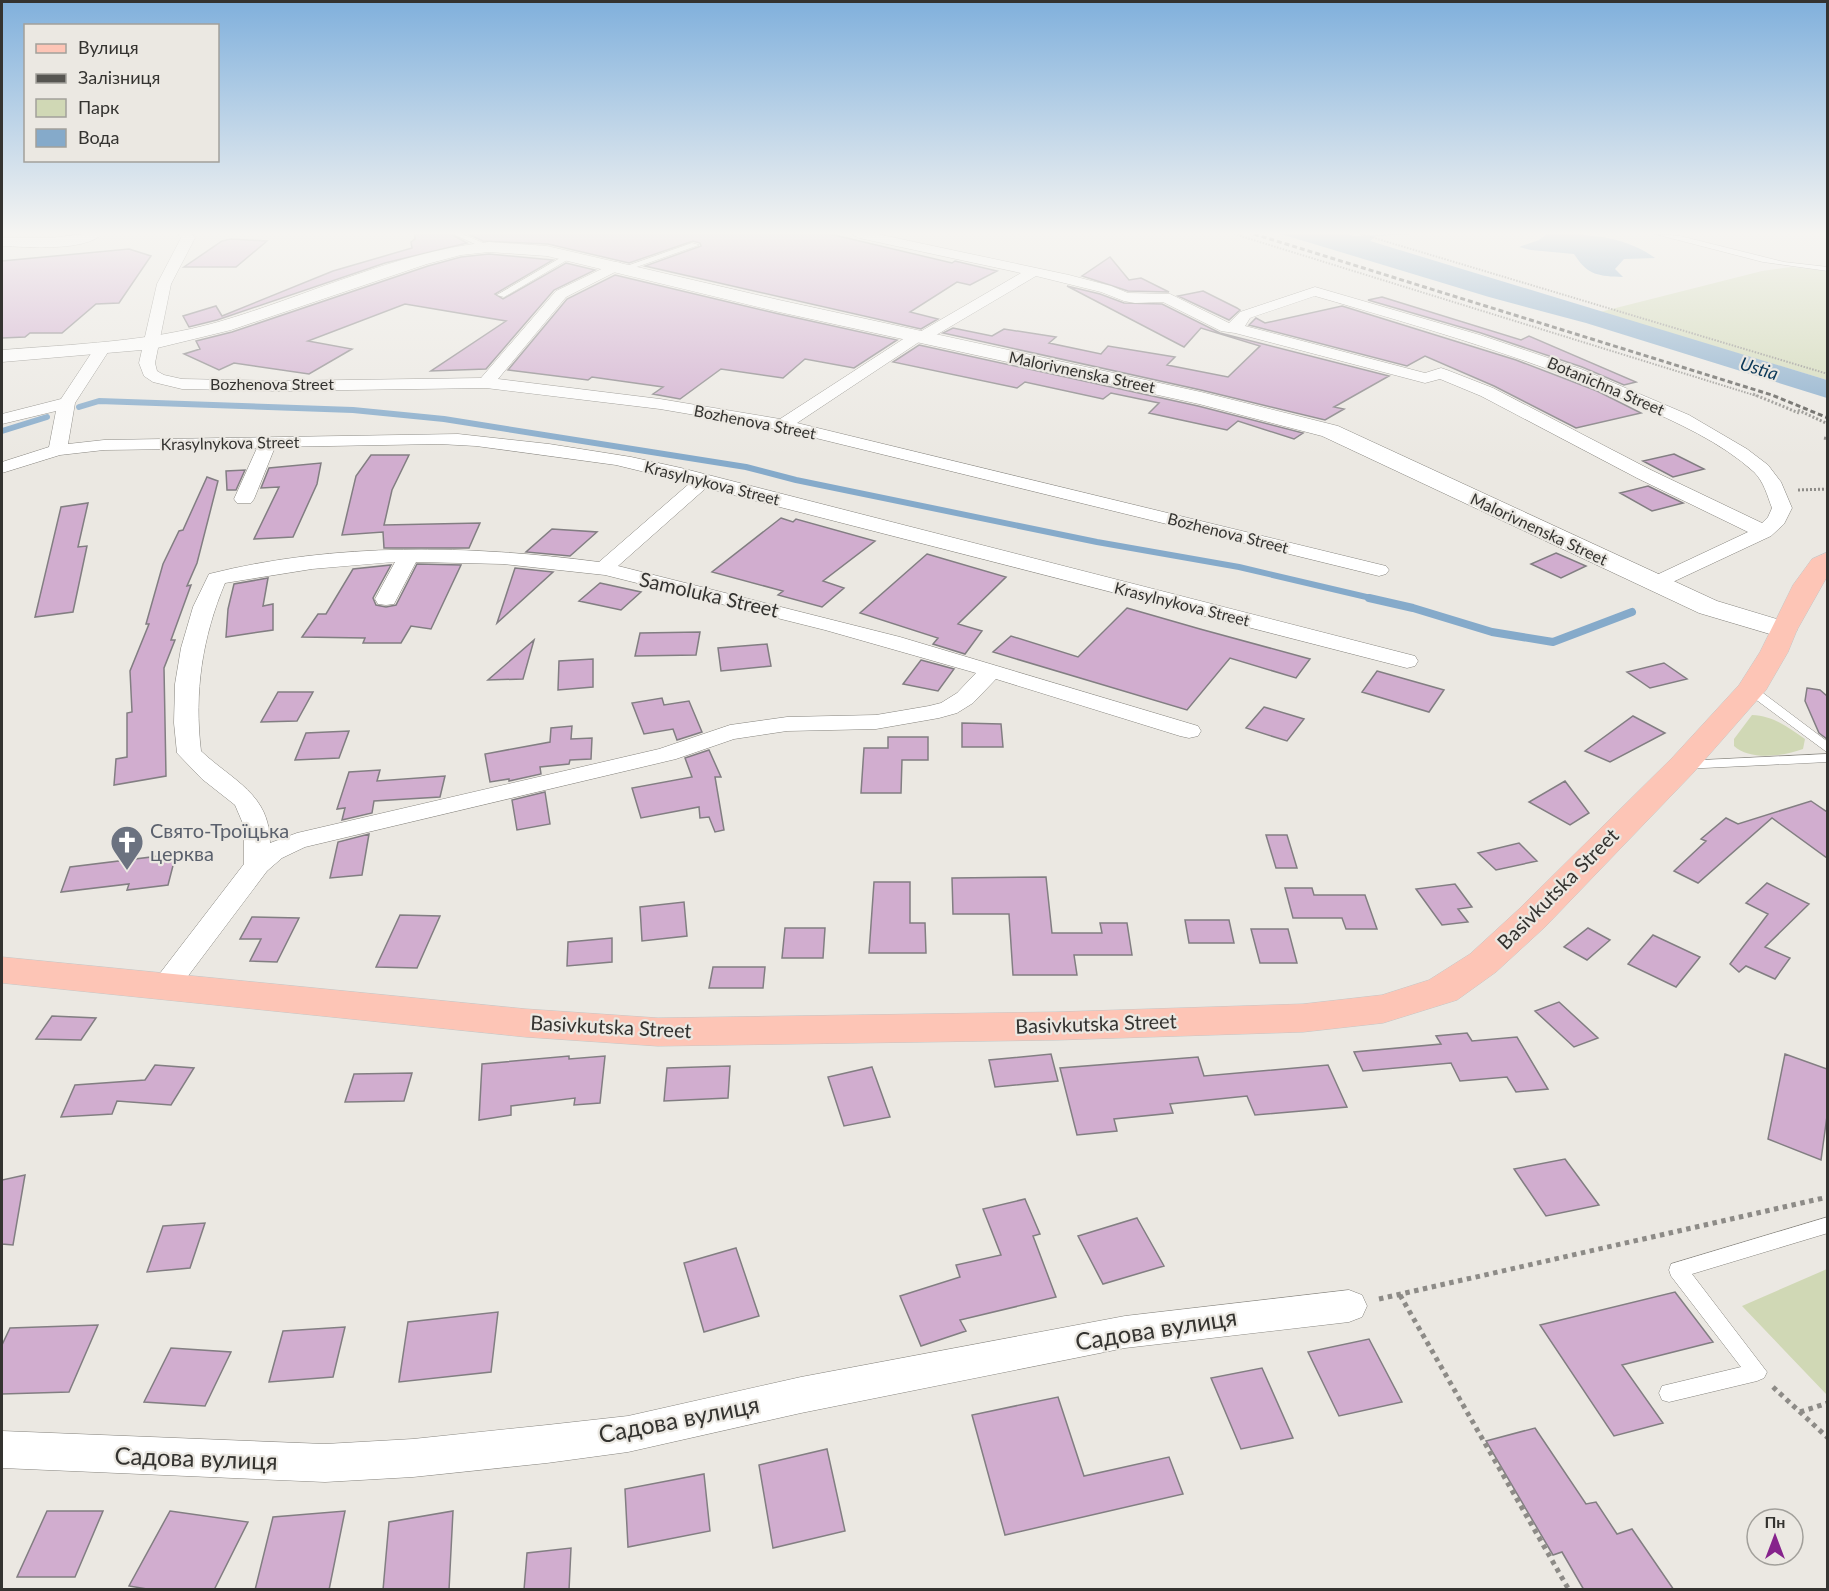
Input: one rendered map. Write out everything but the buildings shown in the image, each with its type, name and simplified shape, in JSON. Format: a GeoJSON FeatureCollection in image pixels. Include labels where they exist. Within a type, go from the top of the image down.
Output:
{"type":"FeatureCollection","features":[{"type":"Feature","properties":{"kind":"main road","name":"Basivkutska Street"},"geometry":{"type":"LineString","coordinates":[[2,970],[526,1023],[658,1032],[1303,1018],[1383,1009],[1443,990],[1483,963],[1532,918],[1683,765],[1751,690],[1774,652],[1807,585],[1827,560]]}},
{"type":"Feature","properties":{"kind":"street"},"geometry":{"type":"LineString","coordinates":[[153,343],[159,308]]}},
{"type":"Feature","properties":{"kind":"street","name":"Malorivnenska Street"},"geometry":{"type":"LineString","coordinates":[[2,356],[153,343],[224,326],[277,308]]}},
{"type":"Feature","properties":{"kind":"street"},"geometry":{"type":"LineString","coordinates":[[486,383],[549,308]]}},
{"type":"Feature","properties":{"kind":"street","name":"Malorivnenska Street"},"geometry":{"type":"LineString","coordinates":[[789,308],[1201,398],[1330,431],[1708,607],[1783,630]]}},
{"type":"Feature","properties":{"kind":"street"},"geometry":{"type":"LineString","coordinates":[[783,425],[919,337],[969,308]]}},
{"type":"Feature","properties":{"kind":"street"},"geometry":{"type":"LineString","coordinates":[[1187,308],[1226,328],[1235,328],[1425,378],[1441,374],[1487,392],[1644,474],[1764,532]]}},
{"type":"Feature","properties":{"kind":"street","name":"Botanichna Street"},"geometry":{"type":"LineString","coordinates":[[1235,328],[1245,315],[1265,308]]}},
{"type":"Feature","properties":{"kind":"street","name":"Botanichna Street"},"geometry":{"type":"LineString","coordinates":[[1374,308],[1475,338],[1575,372],[1683,419],[1741,453],[1761,469],[1777,491]]}},
{"type":"Feature","properties":{"kind":"street","name":"Bozhenova Street"},"geometry":{"type":"LineString","coordinates":[[153,343],[147,363],[150,373],[159,379],[182,384],[280,386],[486,383],[660,404],[783,425],[1379,570]]}},
{"type":"Feature","properties":{"kind":"street"},"geometry":{"type":"LineString","coordinates":[[58,450],[62,418],[67,403],[102,349]]}},
{"type":"Feature","properties":{"kind":"street"},"geometry":{"type":"LineString","coordinates":[[2,419],[67,403]]}},
{"type":"Feature","properties":{"kind":"street","name":"Krasylnykova Street"},"geometry":{"type":"LineString","coordinates":[[2,468],[58,450],[104,445],[486,440],[622,460],[678,472],[703,481],[1407,661]]}},
{"type":"Feature","properties":{"kind":"street"},"geometry":{"type":"LineString","coordinates":[[244,499],[268,442]]}},
{"type":"Feature","properties":{"kind":"street"},"geometry":{"type":"LineString","coordinates":[[604,568],[703,481]]}},
{"type":"Feature","properties":{"kind":"street"},"geometry":{"type":"LineString","coordinates":[[1655,583],[1764,532],[1777,520],[1782,508],[1777,491]]}},
{"type":"Feature","properties":{"kind":"street"},"geometry":{"type":"LineString","coordinates":[[386,599],[410,554]]}},
{"type":"Feature","properties":{"kind":"street","name":"Samoluka Street"},"geometry":{"type":"LineString","coordinates":[[257,865],[256,826],[246,801],[211,774],[189,753],[186,723],[187,684],[192,648],[204,607],[216,578],[276,566],[341,558],[410,554],[504,557],[604,568],[774,610],[991,671],[1190,731]]}},
{"type":"Feature","properties":{"kind":"street"},"geometry":{"type":"LineString","coordinates":[[166,985],[257,865],[273,852],[297,841],[602,771],[667,754],[730,732],[787,724],[876,722],[949,708],[965,698],[991,671]]}},
{"type":"Feature","properties":{"kind":"street","name":"Садова вулиця"},"geometry":{"type":"LineString","coordinates":[[2,1450],[325,1463],[457,1454],[628,1434],[801,1395],[1125,1332],[1349,1306]]}},
{"type":"Feature","properties":{"kind":"lane"},"geometry":{"type":"LineString","coordinates":[[1751,690],[1827,749]]}},
{"type":"Feature","properties":{"kind":"lane"},"geometry":{"type":"LineString","coordinates":[[1683,765],[1827,758]]}},
{"type":"Feature","properties":{"kind":"lane"},"geometry":{"type":"LineString","coordinates":[[1669,1393],[1757,1372],[1678,1270],[1827,1224]]}},
{"type":"Feature","properties":{"kind":"path"},"geometry":{"type":"LineString","coordinates":[[1474,308],[1765,398],[1827,424]]}},
{"type":"Feature","properties":{"kind":"path"},"geometry":{"type":"LineString","coordinates":[[1611,308],[1827,374]]}},
{"type":"Feature","properties":{"kind":"path"},"geometry":{"type":"LineString","coordinates":[[1765,398],[1799,413]]}},
{"type":"Feature","properties":{"kind":"path"},"geometry":{"type":"LineString","coordinates":[[1777,491],[1827,489]]}},
{"type":"Feature","properties":{"kind":"path"},"geometry":{"type":"LineString","coordinates":[[1349,1306],[1827,1197]]}},
{"type":"Feature","properties":{"kind":"path"},"geometry":{"type":"LineString","coordinates":[[1400,1295],[1569,1590]]}},
{"type":"Feature","properties":{"kind":"path"},"geometry":{"type":"LineString","coordinates":[[1757,1372],[1827,1438]]}},
{"type":"Feature","properties":{"kind":"path"},"geometry":{"type":"LineString","coordinates":[[1800,1412],[1827,1403]]}},
{"type":"Feature","properties":{"kind":"green space"},"geometry":{"type":"Polygon","coordinates":[[[1615,308],[1827,308],[1827,380],[1600,312],[1615,308]]]}},
{"type":"Feature","properties":{"kind":"green space"},"geometry":{"type":"Polygon","coordinates":[[[1752,715],[1774,720],[1793,730],[1805,739],[1803,749],[1767,756],[1741,751],[1734,746],[1734,739],[1752,715]]]}},
{"type":"Feature","properties":{"kind":"green space"},"geometry":{"type":"Polygon","coordinates":[[[1827,1269],[1827,1395],[1742,1306],[1827,1269]]]}},
{"type":"Feature","properties":{"kind":"water","name":"Ustia"},"geometry":{"type":"Polygon","coordinates":[[[1531,308],[1591,308],[1827,380],[1827,398],[1586,323],[1531,308]]]}},
{"type":"Feature","properties":{"kind":"waterway"},"geometry":{"type":"LineString","coordinates":[[79,407],[99,401],[353,410],[444,419],[746,467],[796,480],[1097,542],[1239,567],[1375,599]]}},
{"type":"Feature","properties":{"kind":"waterway"},"geometry":{"type":"LineString","coordinates":[[2,431],[47,417]]}},
{"type":"Feature","properties":{"kind":"waterway"},"geometry":{"type":"LineString","coordinates":[[1369,598],[1413,608],[1492,632],[1553,642],[1632,612]]}},
{"type":"Feature","properties":{"kind":"railway"},"geometry":{"type":"LineString","coordinates":[[1493,308],[1772,395],[1828,418]]}},
{"type":"Feature","properties":{"kind":"place","name":"Свято-Троїцька церква"},"geometry":{"type":"Point","coordinates":[127,871]}}]}
